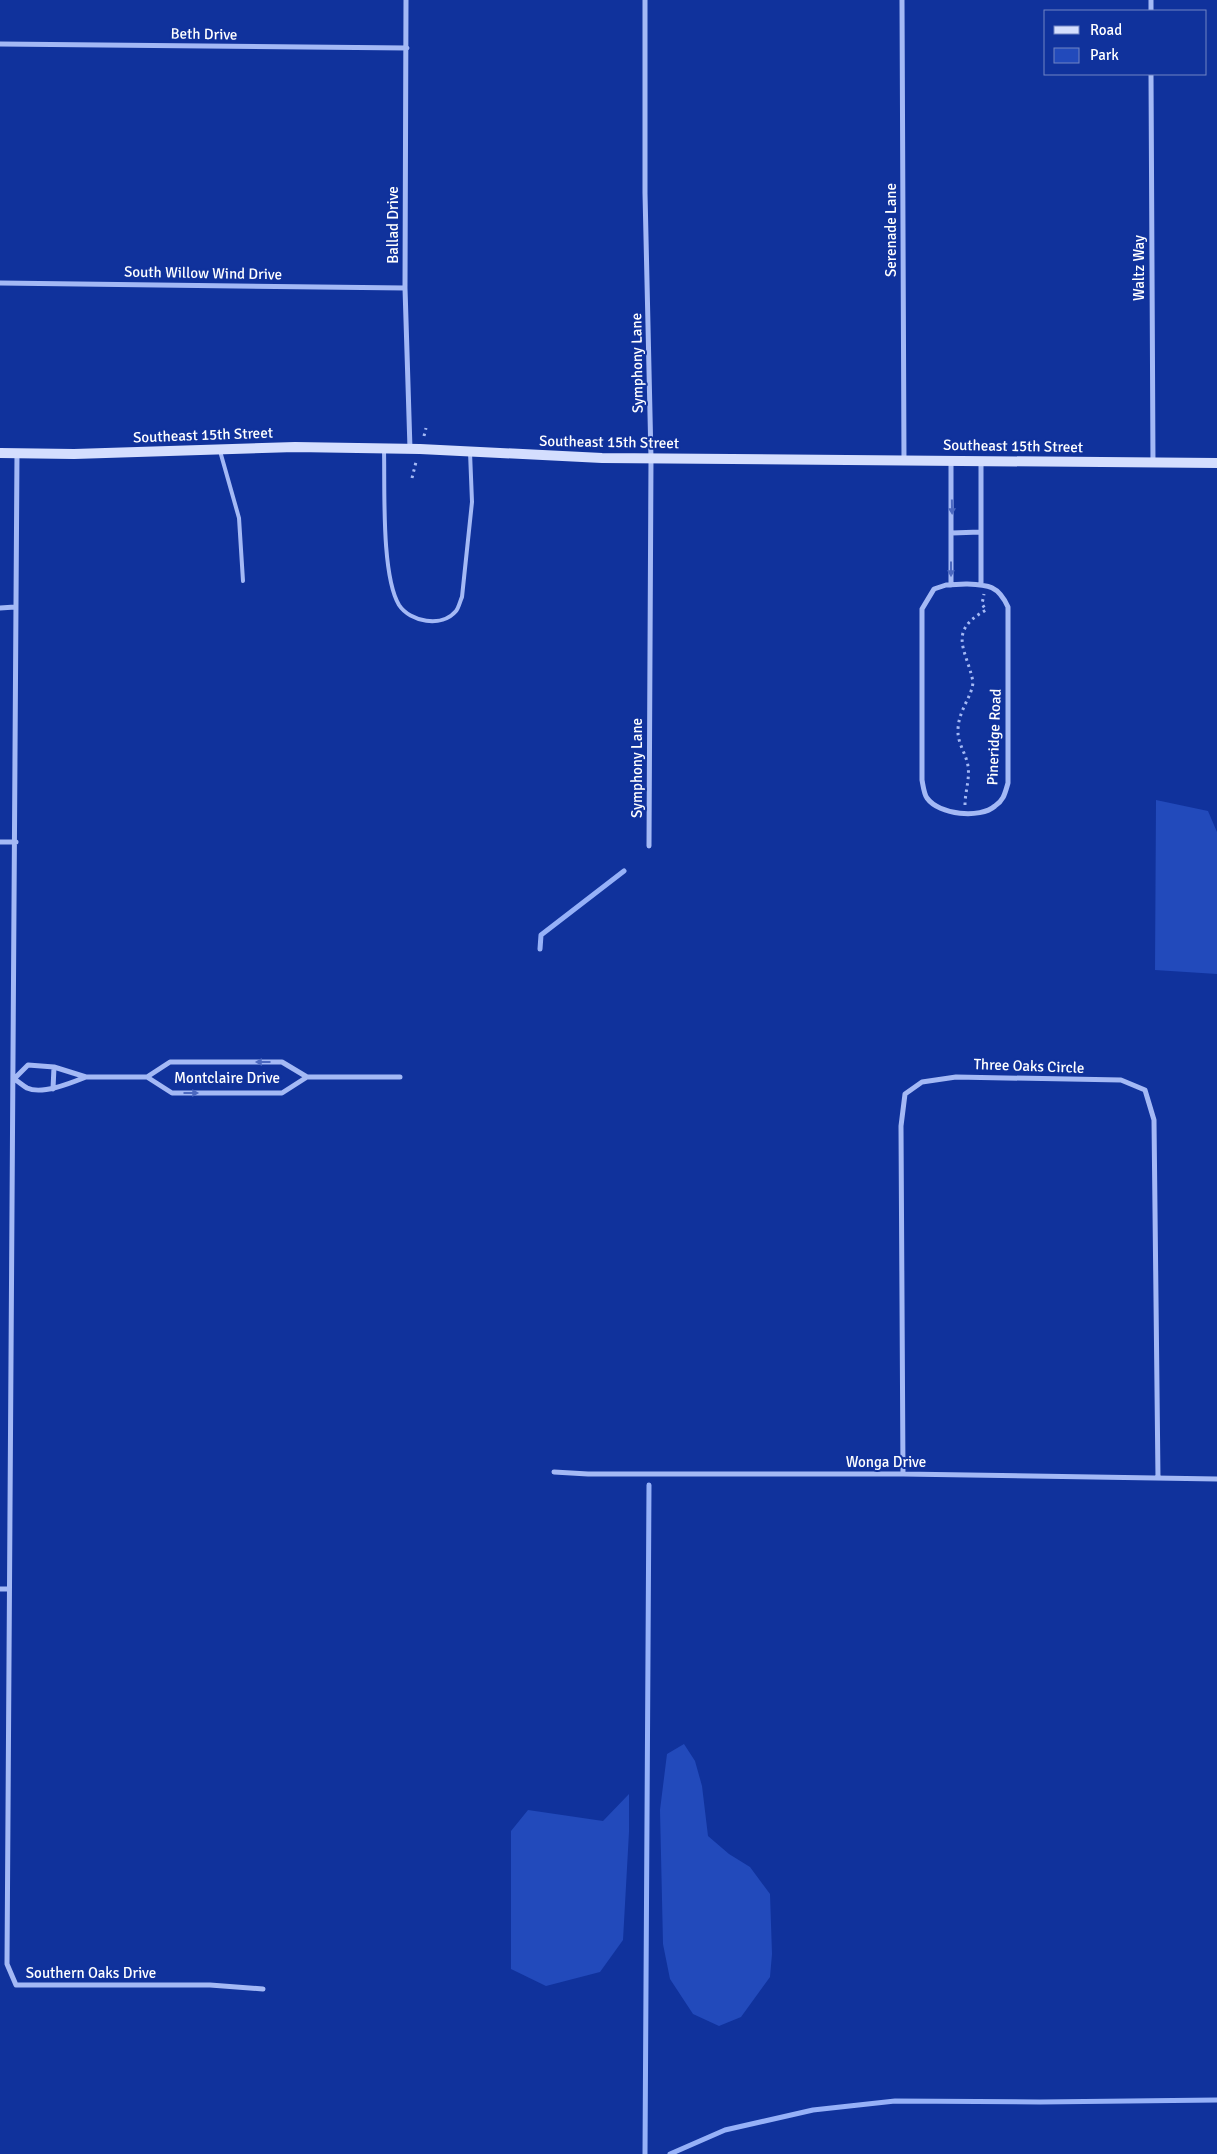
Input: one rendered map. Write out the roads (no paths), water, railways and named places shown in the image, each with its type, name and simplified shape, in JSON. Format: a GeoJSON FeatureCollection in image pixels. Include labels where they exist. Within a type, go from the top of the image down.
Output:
{"type":"FeatureCollection","features":[{"type":"Feature","properties":{"kind":"main road","name":"Southeast 15th Street"},"geometry":{"type":"LineString","coordinates":[[0,453],[74,454],[296,447],[602,458],[1217,463]]}},
{"type":"Feature","properties":{"kind":"street","name":"Ballad Drive"},"geometry":{"type":"LineString","coordinates":[[406,0],[405,288],[410,450]]}},
{"type":"Feature","properties":{"kind":"street","name":"Symphony Lane"},"geometry":{"type":"LineString","coordinates":[[646,0],[646,193],[651,458],[649,846]]}},
{"type":"Feature","properties":{"kind":"street","name":"Serenade Lane"},"geometry":{"type":"LineString","coordinates":[[902,0],[904,460]]}},
{"type":"Feature","properties":{"kind":"street","name":"Beth Drive"},"geometry":{"type":"LineString","coordinates":[[0,44],[407,48]]}},
{"type":"Feature","properties":{"kind":"street","name":"Waltz Way"},"geometry":{"type":"LineString","coordinates":[[1151,75],[1153,463]]}},
{"type":"Feature","properties":{"kind":"street","name":"South Willow Wind Drive"},"geometry":{"type":"LineString","coordinates":[[0,282],[405,288]]}},
{"type":"Feature","properties":{"kind":"street"},"geometry":{"type":"LineString","coordinates":[[0,1588],[9,1589],[16,842],[15,607],[17,453]]}},
{"type":"Feature","properties":{"kind":"street"},"geometry":{"type":"LineString","coordinates":[[951,461],[951,585]]}},
{"type":"Feature","properties":{"kind":"street"},"geometry":{"type":"LineString","coordinates":[[980,461],[981,585]]}},
{"type":"Feature","properties":{"kind":"street"},"geometry":{"type":"LineString","coordinates":[[952,533],[980,532]]}},
{"type":"Feature","properties":{"kind":"street","name":"Pineridge Road"},"geometry":{"type":"LineString","coordinates":[[951,585],[981,585],[997,590],[1008,607],[1008,783],[1004,798],[985,812],[950,813],[939,809],[926,798],[922,780],[922,608],[934,589],[951,585]]}},
{"type":"Feature","properties":{"kind":"street"},"geometry":{"type":"LineString","coordinates":[[0,608],[15,607]]}},
{"type":"Feature","properties":{"kind":"street"},"geometry":{"type":"LineString","coordinates":[[0,842],[16,842]]}},
{"type":"Feature","properties":{"kind":"street","name":"Montclaire Drive"},"geometry":{"type":"LineString","coordinates":[[170,1062],[282,1062],[307,1077],[282,1093],[172,1093],[147,1077],[170,1062]]}},
{"type":"Feature","properties":{"kind":"street"},"geometry":{"type":"LineString","coordinates":[[14,1078],[28,1065],[54,1067],[86,1077],[147,1077]]}},
{"type":"Feature","properties":{"kind":"street"},"geometry":{"type":"LineString","coordinates":[[53,1089],[54,1067]]}},
{"type":"Feature","properties":{"kind":"street"},"geometry":{"type":"LineString","coordinates":[[14,1078],[29,1089],[53,1089],[86,1077]]}},
{"type":"Feature","properties":{"kind":"street"},"geometry":{"type":"LineString","coordinates":[[307,1077],[400,1077]]}},
{"type":"Feature","properties":{"kind":"street","name":"Three Oaks Circle"},"geometry":{"type":"LineString","coordinates":[[903,1474],[902,1126],[905,1094],[922,1082],[956,1077],[1121,1080],[1145,1090],[1154,1120],[1158,1478]]}},
{"type":"Feature","properties":{"kind":"street","name":"Wonga Drive"},"geometry":{"type":"LineString","coordinates":[[554,1472],[588,1474],[903,1474],[1217,1479]]}},
{"type":"Feature","properties":{"kind":"street","name":"Southern Oaks Drive"},"geometry":{"type":"LineString","coordinates":[[9,1589],[7,1964],[16,1985],[210,1985],[263,1989]]}},
{"type":"Feature","properties":{"kind":"lane"},"geometry":{"type":"LineString","coordinates":[[384,449],[386,526],[392,589],[405,612],[425,621],[437,621],[450,616],[457,610],[462,597],[472,502],[470,452]]}},
{"type":"Feature","properties":{"kind":"lane"},"geometry":{"type":"LineString","coordinates":[[220,450],[239,518],[243,580]]}},
{"type":"Feature","properties":{"kind":"waterway"},"geometry":{"type":"LineString","coordinates":[[540,949],[541,935],[624,871]]}},
{"type":"Feature","properties":{"kind":"waterway"},"geometry":{"type":"LineString","coordinates":[[645,2154],[649,1485]]}},
{"type":"Feature","properties":{"kind":"waterway"},"geometry":{"type":"LineString","coordinates":[[670,2154],[725,2130],[813,2110],[895,2101],[1217,2100]]}}]}
